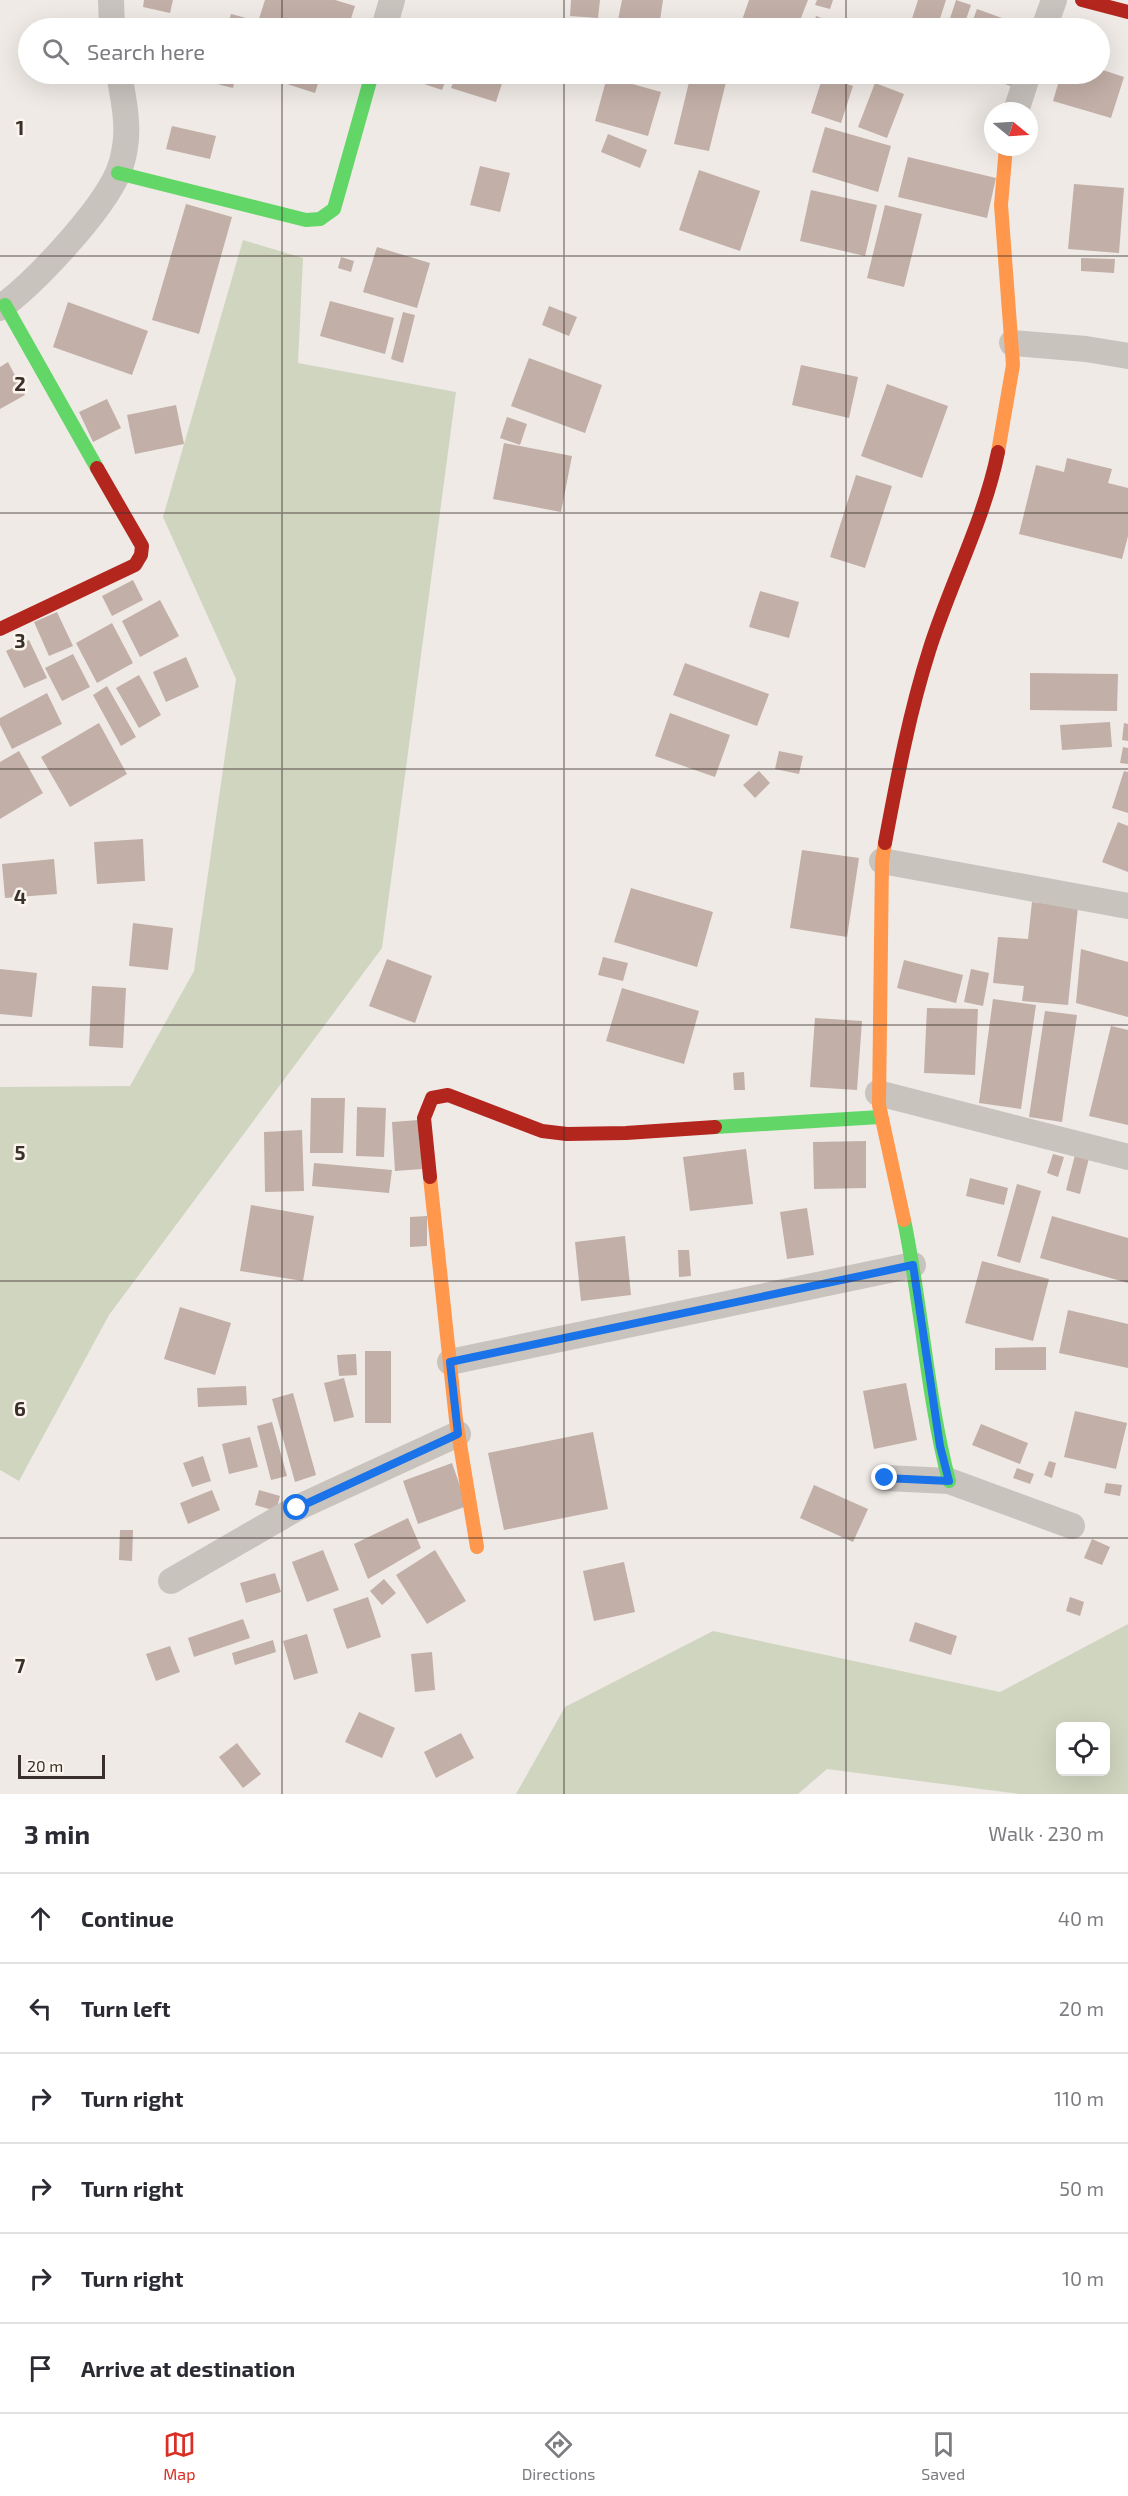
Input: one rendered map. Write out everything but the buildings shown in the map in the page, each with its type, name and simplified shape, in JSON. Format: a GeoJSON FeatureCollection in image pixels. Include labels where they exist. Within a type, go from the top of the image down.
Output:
{"type":"FeatureCollection","features":[{"type":"Feature","properties":{"kind":"street"},"geometry":{"type":"LineString","coordinates":[[111,0],[112,18]]}},
{"type":"Feature","properties":{"kind":"street"},"geometry":{"type":"LineString","coordinates":[[387,18],[392,0]]}},
{"type":"Feature","properties":{"kind":"street"},"geometry":{"type":"LineString","coordinates":[[1048,18],[1054,0]]}},
{"type":"Feature","properties":{"kind":"street"},"geometry":{"type":"LineString","coordinates":[[1090,1],[1128,12]]}},
{"type":"Feature","properties":{"kind":"street"},"geometry":{"type":"LineString","coordinates":[[0,629],[135,565],[141,555],[142,546],[2,307],[51,261],[103,199],[118,173],[126,145],[121,84]]}},
{"type":"Feature","properties":{"kind":"street"},"geometry":{"type":"LineString","coordinates":[[118,173],[306,220],[320,219],[334,209],[369,84]]}},
{"type":"Feature","properties":{"kind":"street"},"geometry":{"type":"LineString","coordinates":[[1019,102],[1025,84]]}},
{"type":"Feature","properties":{"kind":"street"},"geometry":{"type":"LineString","coordinates":[[949,1481],[940,1446],[913,1265],[879,1105],[882,861],[906,733],[923,671],[992,482],[1013,365],[1001,205],[1005,156]]}},
{"type":"Feature","properties":{"kind":"street"},"geometry":{"type":"LineString","coordinates":[[1012,343],[1086,349],[1128,356]]}},
{"type":"Feature","properties":{"kind":"street"},"geometry":{"type":"LineString","coordinates":[[882,861],[1128,906]]}},
{"type":"Feature","properties":{"kind":"street"},"geometry":{"type":"LineString","coordinates":[[477,1547],[458,1434],[424,1118],[432,1098],[448,1095],[542,1131],[567,1134],[637,1132],[879,1105],[1128,1157]]}},
{"type":"Feature","properties":{"kind":"street"},"geometry":{"type":"LineString","coordinates":[[450,1362],[913,1265]]}},
{"type":"Feature","properties":{"kind":"street"},"geometry":{"type":"LineString","coordinates":[[171,1581],[297,1508],[458,1434]]}},
{"type":"Feature","properties":{"kind":"street"},"geometry":{"type":"LineString","coordinates":[[885,1478],[949,1481],[1072,1526]]}},
{"type":"Feature","properties":{"kind":"green space"},"geometry":{"type":"Polygon","coordinates":[[[243,240],[303,258],[298,363],[456,392],[382,948],[109,1315],[19,1481],[0,1470],[0,1087],[130,1086],[194,971],[236,679],[163,517],[243,240]]]}},
{"type":"Feature","properties":{"kind":"green space"},"geometry":{"type":"Polygon","coordinates":[[[1128,1624],[1128,1794],[1019,1794],[827,1769],[798,1794],[516,1794],[565,1707],[713,1631],[1000,1692],[1128,1624]]]}},
{"type":"Feature","properties":{"kind":"traffic: fast"},"geometry":{"type":"LineString","coordinates":[[118,173],[306,220],[320,219],[334,209],[369,84]]}},
{"type":"Feature","properties":{"kind":"traffic: fast"},"geometry":{"type":"LineString","coordinates":[[5,305],[97,468]]}},
{"type":"Feature","properties":{"kind":"traffic: fast"},"geometry":{"type":"LineString","coordinates":[[715,1127],[880,1117]]}},
{"type":"Feature","properties":{"kind":"traffic: fast"},"geometry":{"type":"LineString","coordinates":[[904,1220],[935,1417],[949,1481]]}},
{"type":"Feature","properties":{"kind":"traffic: slow"},"geometry":{"type":"LineString","coordinates":[[998,452],[1013,365],[1001,205],[1005,156]]}},
{"type":"Feature","properties":{"kind":"traffic: slow"},"geometry":{"type":"LineString","coordinates":[[885,843],[882,861],[879,1105],[904,1220]]}},
{"type":"Feature","properties":{"kind":"traffic: slow"},"geometry":{"type":"LineString","coordinates":[[430,1177],[456,1420],[477,1547]]}},
{"type":"Feature","properties":{"kind":"traffic: jam"},"geometry":{"type":"LineString","coordinates":[[1082,0],[1128,12]]}},
{"type":"Feature","properties":{"kind":"traffic: jam"},"geometry":{"type":"LineString","coordinates":[[885,843],[915,699],[937,626],[976,528],[998,452]]}},
{"type":"Feature","properties":{"kind":"traffic: jam"},"geometry":{"type":"LineString","coordinates":[[0,629],[135,565],[141,555],[142,546],[97,468]]}},
{"type":"Feature","properties":{"kind":"traffic: jam"},"geometry":{"type":"LineString","coordinates":[[430,1177],[424,1118],[432,1098],[448,1095],[542,1131],[567,1134],[715,1127]]}},
{"type":"Feature","properties":{"kind":"route"},"geometry":{"type":"LineString","coordinates":[[297,1508],[458,1434],[450,1362],[913,1265],[940,1446],[949,1481],[885,1478]]}}]}
